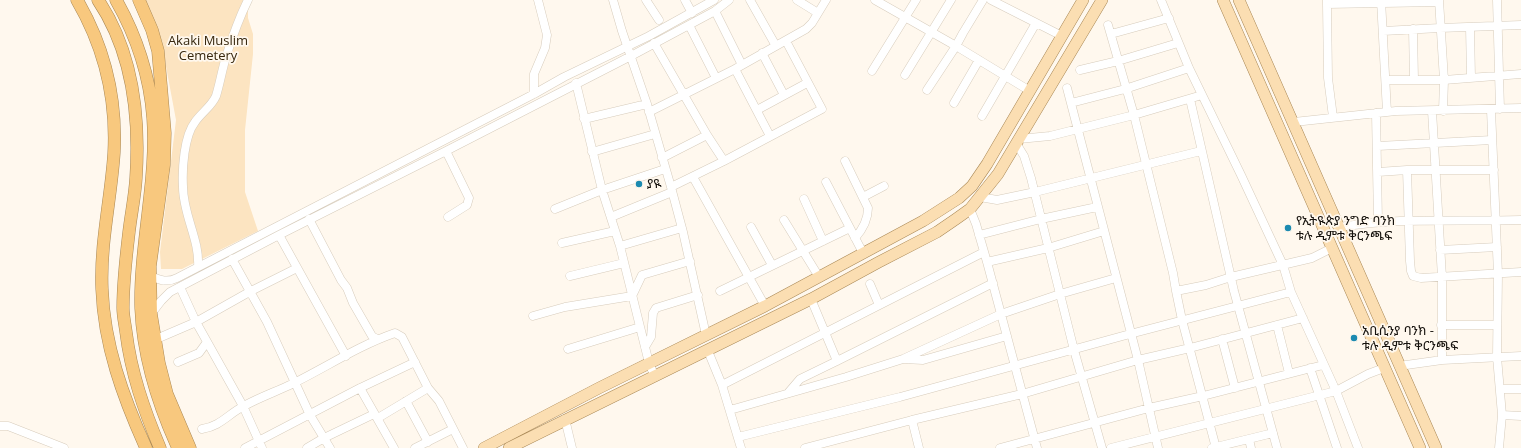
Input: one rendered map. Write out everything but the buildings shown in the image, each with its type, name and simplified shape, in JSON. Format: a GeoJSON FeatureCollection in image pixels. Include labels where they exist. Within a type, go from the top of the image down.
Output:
{"type":"FeatureCollection","features":[{"type":"Feature","properties":{"kind":"highway"},"geometry":{"type":"LineString","coordinates":[[77,0],[94,32],[108,74],[111,90],[114,154],[103,241],[102,275],[102,290],[108,344],[118,380],[146,448]]}},
{"type":"Feature","properties":{"kind":"highway"},"geometry":{"type":"LineString","coordinates":[[98,0],[116,33],[131,83],[135,108],[137,136],[136,179],[128,233],[123,310],[128,346],[143,408],[160,448]]}},
{"type":"Feature","properties":{"kind":"highway"},"geometry":{"type":"LineString","coordinates":[[116,0],[129,26],[141,56],[149,88],[153,117],[153,152],[145,237],[141,308],[148,360],[157,392],[178,448]]}},
{"type":"Feature","properties":{"kind":"highway"},"geometry":{"type":"LineString","coordinates":[[139,0],[152,30],[158,51],[165,134],[164,165],[152,248],[150,276],[151,314],[154,340],[167,394],[190,448]]}},
{"type":"Feature","properties":{"kind":"main road"},"geometry":{"type":"LineString","coordinates":[[484,448],[649,363],[765,306],[922,221],[959,198],[972,186],[987,164],[1083,0]]}},
{"type":"Feature","properties":{"kind":"main road"},"geometry":{"type":"LineString","coordinates":[[509,448],[565,419],[655,377],[811,299],[937,232],[970,208],[998,174],[1102,0]]}},
{"type":"Feature","properties":{"kind":"main road"},"geometry":{"type":"LineString","coordinates":[[1223,0],[1420,448]]}},
{"type":"Feature","properties":{"kind":"main road"},"geometry":{"type":"LineString","coordinates":[[1239,0],[1294,122],[1436,448]]}},
{"type":"Feature","properties":{"kind":"street"},"geometry":{"type":"LineString","coordinates":[[198,267],[199,256],[185,209],[182,187],[184,159],[190,129],[194,122],[214,100],[226,57],[248,0]]}},
{"type":"Feature","properties":{"kind":"street"},"geometry":{"type":"LineString","coordinates":[[534,94],[534,74],[545,48],[547,35],[538,0]]}},
{"type":"Feature","properties":{"kind":"street"},"geometry":{"type":"LineString","coordinates":[[613,0],[648,108],[672,190],[698,295],[706,335]]}},
{"type":"Feature","properties":{"kind":"street"},"geometry":{"type":"LineString","coordinates":[[646,0],[659,20]]}},
{"type":"Feature","properties":{"kind":"street"},"geometry":{"type":"LineString","coordinates":[[685,0],[692,13]]}},
{"type":"Feature","properties":{"kind":"street"},"geometry":{"type":"LineString","coordinates":[[150,276],[169,282],[534,94],[564,77],[692,13],[714,0]]}},
{"type":"Feature","properties":{"kind":"street"},"geometry":{"type":"LineString","coordinates":[[151,314],[170,292],[631,56],[715,11],[729,0]]}},
{"type":"Feature","properties":{"kind":"street"},"geometry":{"type":"LineString","coordinates":[[750,0],[776,46]]}},
{"type":"Feature","properties":{"kind":"street"},"geometry":{"type":"LineString","coordinates":[[797,0],[818,13]]}},
{"type":"Feature","properties":{"kind":"street"},"geometry":{"type":"LineString","coordinates":[[584,119],[648,108],[683,94],[716,78],[806,29],[826,0]]}},
{"type":"Feature","properties":{"kind":"street"},"geometry":{"type":"LineString","coordinates":[[872,71],[916,0]]}},
{"type":"Feature","properties":{"kind":"street"},"geometry":{"type":"LineString","coordinates":[[905,75],[951,0]]}},
{"type":"Feature","properties":{"kind":"street"},"geometry":{"type":"LineString","coordinates":[[927,90],[956,46],[983,0]]}},
{"type":"Feature","properties":{"kind":"street"},"geometry":{"type":"LineString","coordinates":[[991,0],[1062,36]]}},
{"type":"Feature","properties":{"kind":"street"},"geometry":{"type":"LineString","coordinates":[[1162,0],[1189,68],[1283,265],[1291,292],[1336,391],[1358,448]]}},
{"type":"Feature","properties":{"kind":"street"},"geometry":{"type":"LineString","coordinates":[[1497,0],[1500,109]]}},
{"type":"Feature","properties":{"kind":"street"},"geometry":{"type":"LineString","coordinates":[[878,1],[1030,91]]}},
{"type":"Feature","properties":{"kind":"street"},"geometry":{"type":"LineString","coordinates":[[1333,117],[1328,78],[1327,2],[1439,1],[1444,80],[1443,111]]}},
{"type":"Feature","properties":{"kind":"street"},"geometry":{"type":"LineString","coordinates":[[1381,2],[1387,112]]}},
{"type":"Feature","properties":{"kind":"street"},"geometry":{"type":"LineString","coordinates":[[715,11],[738,67],[770,136]]}},
{"type":"Feature","properties":{"kind":"street"},"geometry":{"type":"LineString","coordinates":[[1111,34],[1169,18]]}},
{"type":"Feature","properties":{"kind":"street"},"geometry":{"type":"LineString","coordinates":[[982,116],[1036,23]]}},
{"type":"Feature","properties":{"kind":"street"},"geometry":{"type":"LineString","coordinates":[[1108,24],[1125,89],[1134,115],[1173,273],[1182,320],[1210,423],[1214,447],[1273,433]]}},
{"type":"Feature","properties":{"kind":"street"},"geometry":{"type":"LineString","coordinates":[[689,25],[716,78]]}},
{"type":"Feature","properties":{"kind":"street"},"geometry":{"type":"LineString","coordinates":[[1383,31],[1521,26]]}},
{"type":"Feature","properties":{"kind":"street"},"geometry":{"type":"LineString","coordinates":[[1470,27],[1471,78]]}},
{"type":"Feature","properties":{"kind":"street"},"geometry":{"type":"LineString","coordinates":[[1413,29],[1414,80]]}},
{"type":"Feature","properties":{"kind":"street"},"geometry":{"type":"LineString","coordinates":[[611,217],[672,190],[693,177],[822,109],[786,41]]}},
{"type":"Feature","properties":{"kind":"street"},"geometry":{"type":"LineString","coordinates":[[654,43],[707,135],[724,161]]}},
{"type":"Feature","properties":{"kind":"street"},"geometry":{"type":"LineString","coordinates":[[1080,70],[1178,43]]}},
{"type":"Feature","properties":{"kind":"street"},"geometry":{"type":"LineString","coordinates":[[762,53],[784,95]]}},
{"type":"Feature","properties":{"kind":"street"},"geometry":{"type":"LineString","coordinates":[[954,103],[979,60]]}},
{"type":"Feature","properties":{"kind":"street"},"geometry":{"type":"LineString","coordinates":[[1071,103],[1125,89],[1189,68]]}},
{"type":"Feature","properties":{"kind":"street"},"geometry":{"type":"LineString","coordinates":[[1386,80],[1444,80],[1521,74]]}},
{"type":"Feature","properties":{"kind":"street"},"geometry":{"type":"LineString","coordinates":[[576,83],[602,190],[620,246],[649,363],[655,377]]}},
{"type":"Feature","properties":{"kind":"street"},"geometry":{"type":"LineString","coordinates":[[757,110],[807,83]]}},
{"type":"Feature","properties":{"kind":"street"},"geometry":{"type":"LineString","coordinates":[[1067,88],[1138,360],[1158,448]]}},
{"type":"Feature","properties":{"kind":"street"},"geometry":{"type":"LineString","coordinates":[[1102,448],[1074,350],[1035,192],[1018,141],[1078,130],[1202,95]]}},
{"type":"Feature","properties":{"kind":"street"},"geometry":{"type":"LineString","coordinates":[[1190,99],[1231,277],[1258,382],[1277,448]]}},
{"type":"Feature","properties":{"kind":"street"},"geometry":{"type":"LineString","coordinates":[[1294,122],[1387,112],[1521,108]]}},
{"type":"Feature","properties":{"kind":"street"},"geometry":{"type":"LineString","coordinates":[[1491,110],[1498,274],[1497,357],[1502,415],[1499,448]]}},
{"type":"Feature","properties":{"kind":"street"},"geometry":{"type":"LineString","coordinates":[[1432,111],[1442,277],[1442,360]]}},
{"type":"Feature","properties":{"kind":"street"},"geometry":{"type":"LineString","coordinates":[[1376,113],[1378,146],[1378,222]]}},
{"type":"Feature","properties":{"kind":"street"},"geometry":{"type":"LineString","coordinates":[[592,152],[655,134]]}},
{"type":"Feature","properties":{"kind":"street"},"geometry":{"type":"LineString","coordinates":[[662,158],[707,135]]}},
{"type":"Feature","properties":{"kind":"street"},"geometry":{"type":"LineString","coordinates":[[1378,146],[1492,140]]}},
{"type":"Feature","properties":{"kind":"street"},"geometry":{"type":"LineString","coordinates":[[446,151],[469,198],[467,205],[448,217]]}},
{"type":"Feature","properties":{"kind":"street"},"geometry":{"type":"LineString","coordinates":[[980,197],[997,200],[1201,151]]}},
{"type":"Feature","properties":{"kind":"street"},"geometry":{"type":"LineString","coordinates":[[845,161],[868,208],[868,216],[863,230],[855,238]]}},
{"type":"Feature","properties":{"kind":"street"},"geometry":{"type":"LineString","coordinates":[[555,209],[602,190],[665,169]]}},
{"type":"Feature","properties":{"kind":"street"},"geometry":{"type":"LineString","coordinates":[[1378,172],[1407,170],[1494,170]]}},
{"type":"Feature","properties":{"kind":"street"},"geometry":{"type":"LineString","coordinates":[[1407,170],[1410,261],[1413,276],[1421,278],[1521,272]]}},
{"type":"Feature","properties":{"kind":"street"},"geometry":{"type":"LineString","coordinates":[[693,177],[765,306]]}},
{"type":"Feature","properties":{"kind":"street"},"geometry":{"type":"LineString","coordinates":[[826,182],[863,253]]}},
{"type":"Feature","properties":{"kind":"street"},"geometry":{"type":"LineString","coordinates":[[863,197],[884,186]]}},
{"type":"Feature","properties":{"kind":"street"},"geometry":{"type":"LineString","coordinates":[[804,199],[823,241]]}},
{"type":"Feature","properties":{"kind":"street"},"geometry":{"type":"LineString","coordinates":[[979,235],[1041,219],[1097,207]]}},
{"type":"Feature","properties":{"kind":"street"},"geometry":{"type":"LineString","coordinates":[[970,208],[993,283],[1037,448]]}},
{"type":"Feature","properties":{"kind":"street"},"geometry":{"type":"LineString","coordinates":[[310,219],[353,303],[372,336],[377,339]]}},
{"type":"Feature","properties":{"kind":"street"},"geometry":{"type":"LineString","coordinates":[[784,220],[819,277]]}},
{"type":"Feature","properties":{"kind":"street"},"geometry":{"type":"LineString","coordinates":[[1339,227],[1378,222],[1521,220]]}},
{"type":"Feature","properties":{"kind":"street"},"geometry":{"type":"LineString","coordinates":[[752,227],[772,265]]}},
{"type":"Feature","properties":{"kind":"street"},"geometry":{"type":"LineString","coordinates":[[620,246],[682,228]]}},
{"type":"Feature","properties":{"kind":"street"},"geometry":{"type":"LineString","coordinates":[[720,292],[802,250],[850,228]]}},
{"type":"Feature","properties":{"kind":"street"},"geometry":{"type":"LineString","coordinates":[[562,243],[615,231]]}},
{"type":"Feature","properties":{"kind":"street"},"geometry":{"type":"LineString","coordinates":[[987,262],[1048,248],[1104,231]]}},
{"type":"Feature","properties":{"kind":"street"},"geometry":{"type":"LineString","coordinates":[[279,235],[346,356]]}},
{"type":"Feature","properties":{"kind":"street"},"geometry":{"type":"LineString","coordinates":[[1440,250],[1497,247]]}},
{"type":"Feature","properties":{"kind":"street"},"geometry":{"type":"LineString","coordinates":[[1176,291],[1206,285],[1231,277],[1317,256],[1332,248]]}},
{"type":"Feature","properties":{"kind":"street"},"geometry":{"type":"LineString","coordinates":[[722,385],[984,252]]}},
{"type":"Feature","properties":{"kind":"street"},"geometry":{"type":"LineString","coordinates":[[232,260],[251,291],[296,382],[310,415],[330,448]]}},
{"type":"Feature","properties":{"kind":"street"},"geometry":{"type":"LineString","coordinates":[[632,296],[642,275],[690,261]]}},
{"type":"Feature","properties":{"kind":"street"},"geometry":{"type":"LineString","coordinates":[[570,276],[624,263]]}},
{"type":"Feature","properties":{"kind":"street"},"geometry":{"type":"LineString","coordinates":[[154,340],[196,322],[251,291],[297,268]]}},
{"type":"Feature","properties":{"kind":"street"},"geometry":{"type":"LineString","coordinates":[[730,410],[903,359],[1001,314],[1060,294],[1116,278]]}},
{"type":"Feature","properties":{"kind":"street"},"geometry":{"type":"LineString","coordinates":[[788,393],[800,379],[993,283]]}},
{"type":"Feature","properties":{"kind":"street"},"geometry":{"type":"LineString","coordinates":[[870,284],[879,305]]}},
{"type":"Feature","properties":{"kind":"street"},"geometry":{"type":"LineString","coordinates":[[180,287],[196,322],[207,342],[214,351],[243,406],[260,445]]}},
{"type":"Feature","properties":{"kind":"street"},"geometry":{"type":"LineString","coordinates":[[738,437],[900,397],[1182,320],[1291,292]]}},
{"type":"Feature","properties":{"kind":"street"},"geometry":{"type":"LineString","coordinates":[[645,348],[651,337],[653,313],[656,308],[698,295]]}},
{"type":"Feature","properties":{"kind":"street"},"geometry":{"type":"LineString","coordinates":[[533,316],[565,307],[632,296]]}},
{"type":"Feature","properties":{"kind":"street"},"geometry":{"type":"LineString","coordinates":[[811,299],[838,361]]}},
{"type":"Feature","properties":{"kind":"street"},"geometry":{"type":"LineString","coordinates":[[805,448],[912,420],[1022,394],[1138,360],[1303,318]]}},
{"type":"Feature","properties":{"kind":"street"},"geometry":{"type":"LineString","coordinates":[[1441,324],[1497,325]]}},
{"type":"Feature","properties":{"kind":"street"},"geometry":{"type":"LineString","coordinates":[[1277,325],[1289,373]]}},
{"type":"Feature","properties":{"kind":"street"},"geometry":{"type":"LineString","coordinates":[[568,349],[640,327]]}},
{"type":"Feature","properties":{"kind":"street"},"geometry":{"type":"LineString","coordinates":[[202,429],[221,423],[243,406],[296,382],[377,339],[395,333],[402,337],[428,388],[439,401],[463,448]]}},
{"type":"Feature","properties":{"kind":"street"},"geometry":{"type":"LineString","coordinates":[[903,359],[923,360],[1007,336]]}},
{"type":"Feature","properties":{"kind":"street"},"geometry":{"type":"LineString","coordinates":[[1222,339],[1235,388]]}},
{"type":"Feature","properties":{"kind":"street"},"geometry":{"type":"LineString","coordinates":[[178,362],[199,353],[207,342]]}},
{"type":"Feature","properties":{"kind":"street"},"geometry":{"type":"LineString","coordinates":[[708,351],[722,385],[741,448]]}},
{"type":"Feature","properties":{"kind":"street"},"geometry":{"type":"LineString","coordinates":[[1399,366],[1442,360],[1521,356]]}},
{"type":"Feature","properties":{"kind":"street"},"geometry":{"type":"LineString","coordinates":[[245,448],[260,445],[310,415],[360,388],[415,362]]}},
{"type":"Feature","properties":{"kind":"street"},"geometry":{"type":"LineString","coordinates":[[1000,448],[1094,422],[1323,365]]}},
{"type":"Feature","properties":{"kind":"street"},"geometry":{"type":"LineString","coordinates":[[1310,368],[1337,448]]}},
{"type":"Feature","properties":{"kind":"street"},"geometry":{"type":"LineString","coordinates":[[1111,448],[1336,391],[1368,374],[1384,368]]}},
{"type":"Feature","properties":{"kind":"street"},"geometry":{"type":"LineString","coordinates":[[360,388],[394,448]]}},
{"type":"Feature","properties":{"kind":"street"},"geometry":{"type":"LineString","coordinates":[[306,448],[324,438],[376,416],[428,388]]}},
{"type":"Feature","properties":{"kind":"street"},"geometry":{"type":"LineString","coordinates":[[1500,389],[1521,389]]}},
{"type":"Feature","properties":{"kind":"street"},"geometry":{"type":"LineString","coordinates":[[406,401],[428,442]]}},
{"type":"Feature","properties":{"kind":"street"},"geometry":{"type":"LineString","coordinates":[[1502,415],[1521,416]]}},
{"type":"Feature","properties":{"kind":"street"},"geometry":{"type":"LineString","coordinates":[[565,419],[572,448]]}},
{"type":"Feature","properties":{"kind":"street"},"geometry":{"type":"LineString","coordinates":[[912,420],[919,448]]}},
{"type":"Feature","properties":{"kind":"street"},"geometry":{"type":"LineString","coordinates":[[0,426],[8,426],[64,448]]}},
{"type":"Feature","properties":{"kind":"street"},"geometry":{"type":"LineString","coordinates":[[415,448],[453,429]]}},
{"type":"Feature","properties":{"kind":"street"},"geometry":{"type":"LineString","coordinates":[[1249,439],[1250,448]]}},
{"type":"Feature","properties":{"kind":"green space","name":"Akaki Muslim Cemetery"},"geometry":{"type":"Polygon","coordinates":[[[145,0],[248,0],[248,18],[253,34],[253,54],[245,130],[245,192],[258,231],[182,269],[161,269],[160,252],[176,120],[162,45],[145,0]]]}},
{"type":"Feature","properties":{"kind":"place","name":"ያዪ"},"geometry":{"type":"Point","coordinates":[639,184]}},
{"type":"Feature","properties":{"kind":"place","name":"የኢትዪጵያ ንግድ ባንክ ቱሉ ዲምቱ ቅርንጫፍ"},"geometry":{"type":"Point","coordinates":[1288,228]}},
{"type":"Feature","properties":{"kind":"place","name":"አቢሲንያ ባንክ - ቱሉ ዲምቱ ቅርንጫፍ"},"geometry":{"type":"Point","coordinates":[1354,338]}}]}
